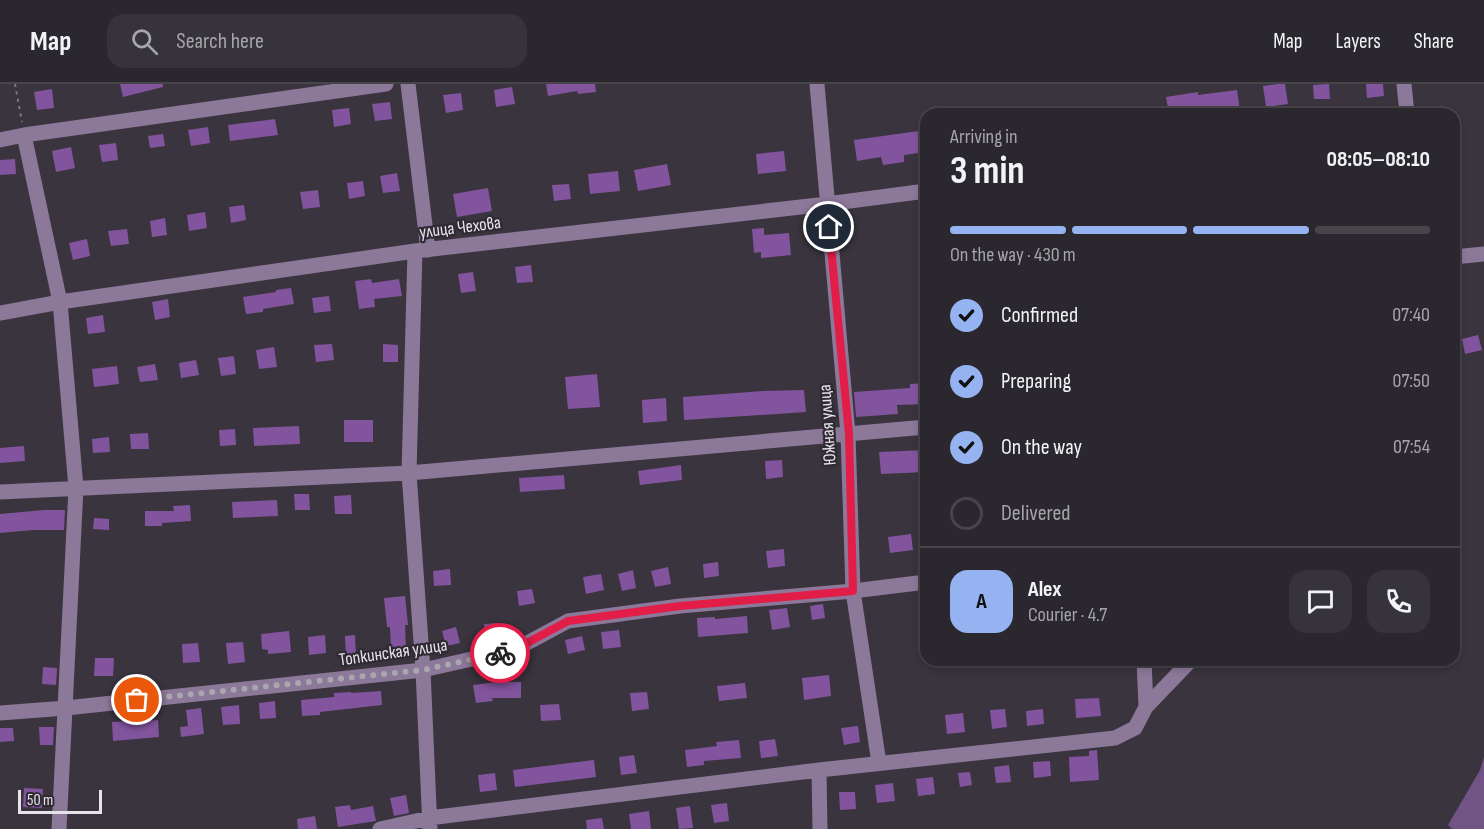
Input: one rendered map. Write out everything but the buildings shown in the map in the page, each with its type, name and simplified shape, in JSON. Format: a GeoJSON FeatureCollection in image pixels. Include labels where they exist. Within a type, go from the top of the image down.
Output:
{"type":"FeatureCollection","features":[{"type":"Feature","properties":{"kind":"street"},"geometry":{"type":"LineString","coordinates":[[0,140],[386,84]]}},
{"type":"Feature","properties":{"kind":"street"},"geometry":{"type":"LineString","coordinates":[[408,84],[422,250],[409,474],[423,670],[430,824]]}},
{"type":"Feature","properties":{"kind":"street","name":"Южная улица"},"geometry":{"type":"LineString","coordinates":[[817,84],[849,434],[853,591],[879,764]]}},
{"type":"Feature","properties":{"kind":"street"},"geometry":{"type":"LineString","coordinates":[[1404,84],[1406,108]]}},
{"type":"Feature","properties":{"kind":"street"},"geometry":{"type":"LineString","coordinates":[[24,135],[60,302],[76,488],[59,829]]}},
{"type":"Feature","properties":{"kind":"street","name":"улица Чехова"},"geometry":{"type":"LineString","coordinates":[[0,313],[60,302],[422,250],[920,192]]}},
{"type":"Feature","properties":{"kind":"street"},"geometry":{"type":"LineString","coordinates":[[1460,257],[1484,255]]}},
{"type":"Feature","properties":{"kind":"street"},"geometry":{"type":"LineString","coordinates":[[0,492],[409,474],[920,428]]}},
{"type":"Feature","properties":{"kind":"street","name":"Топкинская улица"},"geometry":{"type":"LineString","coordinates":[[0,713],[423,670],[516,649],[568,621],[680,606],[920,583]]}},
{"type":"Feature","properties":{"kind":"street"},"geometry":{"type":"LineString","coordinates":[[1144,666],[1146,707]]}},
{"type":"Feature","properties":{"kind":"street"},"geometry":{"type":"LineString","coordinates":[[380,829],[819,770],[1115,738],[1135,728],[1146,707],[1185,666]]}},
{"type":"Feature","properties":{"kind":"street"},"geometry":{"type":"LineString","coordinates":[[819,770],[820,829]]}},
{"type":"Feature","properties":{"kind":"path"},"geometry":{"type":"LineString","coordinates":[[15,84],[24,135]]}},
{"type":"Feature","properties":{"kind":"shaded area"},"geometry":{"type":"Polygon","coordinates":[[[1484,757],[1484,829],[1452,829],[1448,825],[1480,770],[1484,757]]]}},
{"type":"Feature","properties":{"kind":"way so far"},"geometry":{"type":"LineString","coordinates":[[137,700],[423,670],[500,653]]}},
{"type":"Feature","properties":{"kind":"route"},"geometry":{"type":"LineString","coordinates":[[500,653],[516,649],[568,621],[680,606],[853,591],[849,434],[829,227]]}}]}
